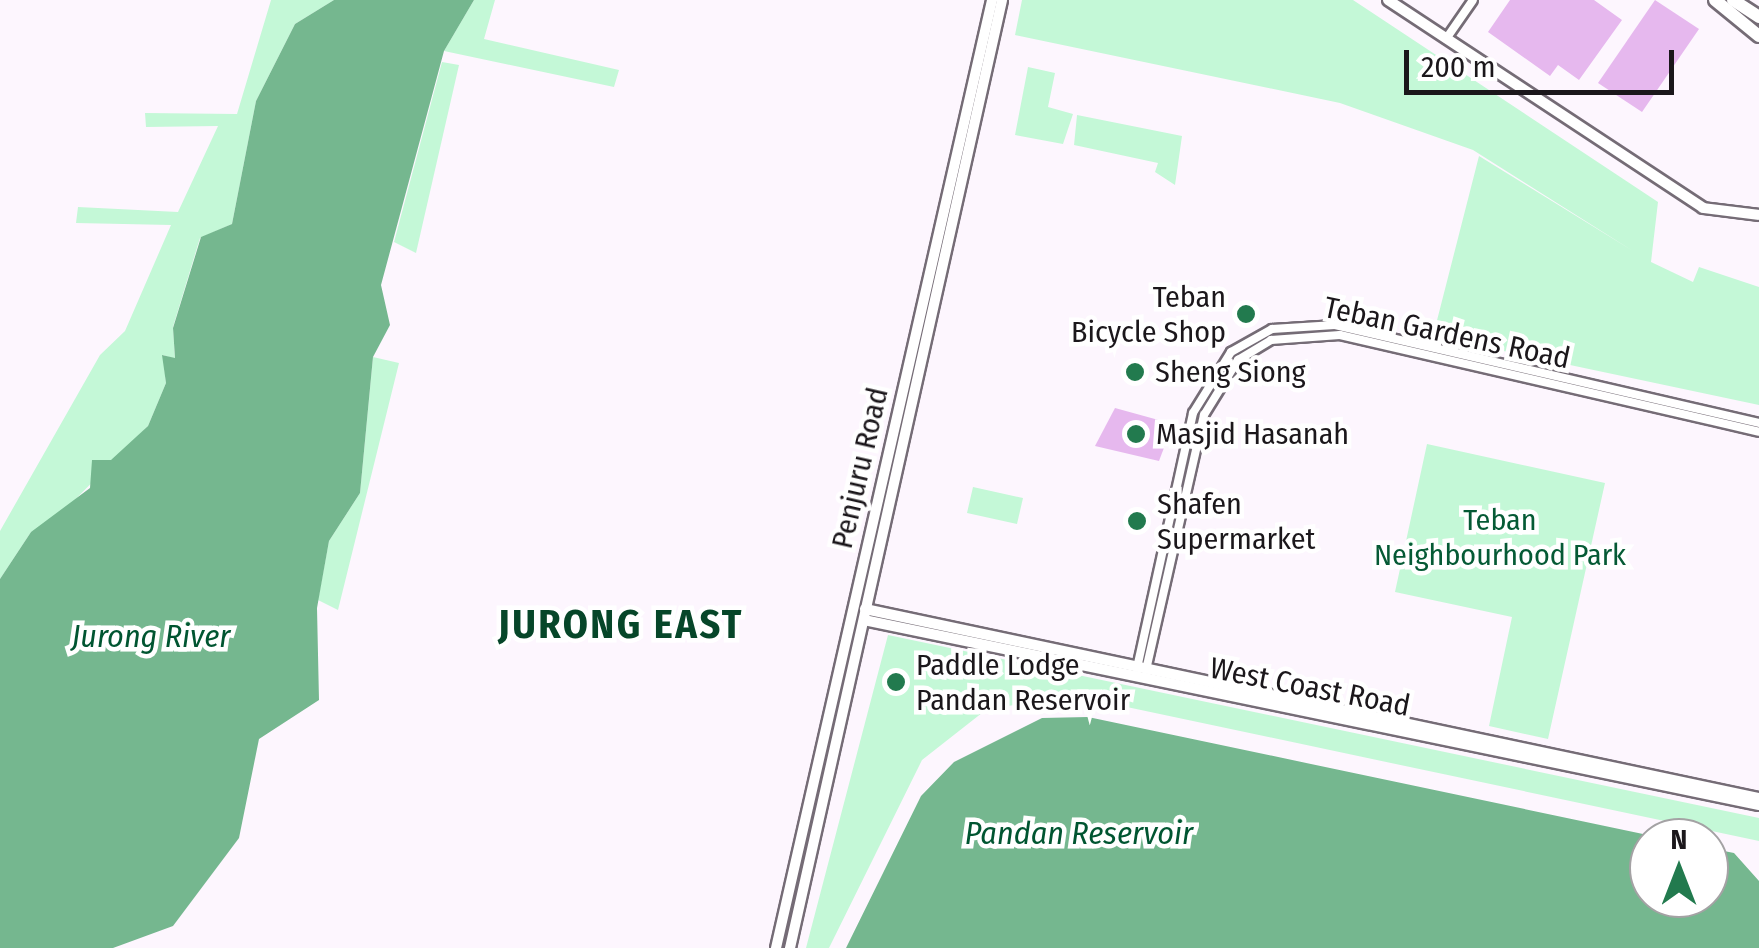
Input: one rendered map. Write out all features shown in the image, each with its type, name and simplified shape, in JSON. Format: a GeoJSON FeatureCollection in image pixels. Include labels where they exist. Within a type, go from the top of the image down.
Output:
{"type":"FeatureCollection","features":[{"type":"Feature","properties":{"kind":"highway"},"geometry":{"type":"LineString","coordinates":[[1715,0],[1759,36]]}},
{"type":"Feature","properties":{"kind":"highway"},"geometry":{"type":"LineString","coordinates":[[1733,0],[1759,17]]}},
{"type":"Feature","properties":{"kind":"main road","name":"Penjuru Road"},"geometry":{"type":"LineString","coordinates":[[790,948],[867,616],[992,0]]}},
{"type":"Feature","properties":{"kind":"main road","name":"Penjuru Road"},"geometry":{"type":"LineString","coordinates":[[776,948],[960,159],[1002,0]]}},
{"type":"Feature","properties":{"kind":"main road"},"geometry":{"type":"LineString","coordinates":[[1388,0],[1704,208],[1759,216]]}},
{"type":"Feature","properties":{"kind":"main road","name":"West Coast Road"},"geometry":{"type":"LineString","coordinates":[[853,613],[1759,801]]}},
{"type":"Feature","properties":{"kind":"street"},"geometry":{"type":"LineString","coordinates":[[1446,39],[1473,0]]}},
{"type":"Feature","properties":{"kind":"street","name":"Teban Gardens Road"},"geometry":{"type":"LineString","coordinates":[[1141,673],[1192,413],[1231,352],[1272,329],[1334,325],[1527,378],[1759,432]]}},
{"type":"Feature","properties":{"kind":"street","name":"Teban Gardens Road"},"geometry":{"type":"LineString","coordinates":[[1527,378],[1759,423]]}},
{"type":"Feature","properties":{"kind":"green space"},"geometry":{"type":"Polygon","coordinates":[[[271,0],[334,0],[295,24],[256,101],[232,224],[200,238],[173,327],[175,359],[163,355],[166,383],[148,426],[49,526],[31,532],[0,579],[0,531],[100,355],[125,331],[171,225],[76,223],[78,207],[178,212],[218,126],[146,127],[145,113],[237,114],[271,0]]]}},
{"type":"Feature","properties":{"kind":"green space"},"geometry":{"type":"Polygon","coordinates":[[[474,0],[495,0],[484,39],[619,70],[614,87],[444,51],[474,0]]]}},
{"type":"Feature","properties":{"kind":"green space"},"geometry":{"type":"Polygon","coordinates":[[[1022,0],[1353,0],[1658,202],[1651,262],[1693,282],[1699,267],[1759,287],[1759,405],[1433,336],[1479,156],[1633,251],[1473,150],[1340,103],[1015,35],[1022,0]]]}},
{"type":"Feature","properties":{"kind":"green space"},"geometry":{"type":"Polygon","coordinates":[[[442,62],[459,65],[416,253],[394,242],[442,62]]]}},
{"type":"Feature","properties":{"kind":"green space"},"geometry":{"type":"Polygon","coordinates":[[[1028,67],[1055,73],[1048,107],[1073,114],[1063,144],[1015,135],[1028,67]]]}},
{"type":"Feature","properties":{"kind":"green space"},"geometry":{"type":"Polygon","coordinates":[[[1077,115],[1182,136],[1175,185],[1155,172],[1158,163],[1074,145],[1077,115]]]}},
{"type":"Feature","properties":{"kind":"green space"},"geometry":{"type":"Polygon","coordinates":[[[373,357],[399,363],[338,610],[318,600],[329,541],[360,493],[373,357]]]}},
{"type":"Feature","properties":{"kind":"green space","name":"Teban Neighbourhood Park"},"geometry":{"type":"Polygon","coordinates":[[[1427,444],[1605,483],[1548,739],[1489,726],[1512,617],[1395,592],[1427,444]]]}},
{"type":"Feature","properties":{"kind":"green space"},"geometry":{"type":"Polygon","coordinates":[[[973,487],[1023,498],[1017,524],[967,513],[973,487]]]}},
{"type":"Feature","properties":{"kind":"green space"},"geometry":{"type":"Polygon","coordinates":[[[888,635],[1759,818],[1759,841],[1729,835],[1729,818],[1650,818],[1089,699],[1056,699],[987,709],[922,760],[829,948],[806,948],[888,635]]]}},
{"type":"Feature","properties":{"kind":"water","name":"Jurong River"},"geometry":{"type":"Polygon","coordinates":[[[334,0],[474,0],[444,51],[381,285],[390,325],[373,357],[360,493],[329,541],[317,608],[319,700],[259,739],[239,838],[173,926],[113,948],[0,948],[0,579],[31,532],[90,488],[92,460],[111,460],[148,426],[166,383],[162,355],[175,358],[173,328],[201,237],[232,224],[256,101],[295,24],[334,0]]]}},
{"type":"Feature","properties":{"kind":"water","name":"Pandan Reservoir"},"geometry":{"type":"Polygon","coordinates":[[[1088,717],[1629,831],[1629,918],[1729,918],[1729,852],[1734,853],[1759,881],[1759,948],[846,948],[921,796],[954,762],[1042,718],[1088,717]]]}},
{"type":"Feature","properties":{"kind":"building"},"geometry":{"type":"Polygon","coordinates":[[[1510,0],[1594,0],[1622,20],[1579,80],[1558,65],[1550,76],[1488,32],[1510,0]]]}},
{"type":"Feature","properties":{"kind":"building"},"geometry":{"type":"Polygon","coordinates":[[[1655,0],[1699,29],[1642,112],[1598,83],[1655,0]]]}},
{"type":"Feature","properties":{"kind":"building","name":"Masjid Hasanah"},"geometry":{"type":"Polygon","coordinates":[[[1115,408],[1173,424],[1159,461],[1095,446],[1115,408]]]}},
{"type":"Feature","properties":{"kind":"place","name":"Teban Bicycle Shop"},"geometry":{"type":"Point","coordinates":[1246,314]}},
{"type":"Feature","properties":{"kind":"place","name":"Sheng Siong"},"geometry":{"type":"Point","coordinates":[1135,372]}},
{"type":"Feature","properties":{"kind":"place","name":"Masjid Hasanah"},"geometry":{"type":"Point","coordinates":[1136,434]}},
{"type":"Feature","properties":{"kind":"place","name":"Shafen Supermarket"},"geometry":{"type":"Point","coordinates":[1137,521]}},
{"type":"Feature","properties":{"kind":"place","name":"Paddle Lodge Pandan Reservoir"},"geometry":{"type":"Point","coordinates":[896,682]}},
{"type":"Feature","properties":{"kind":"district","name":"JURONG EAST"},"geometry":{"type":"Point","coordinates":[621,625]}}]}
